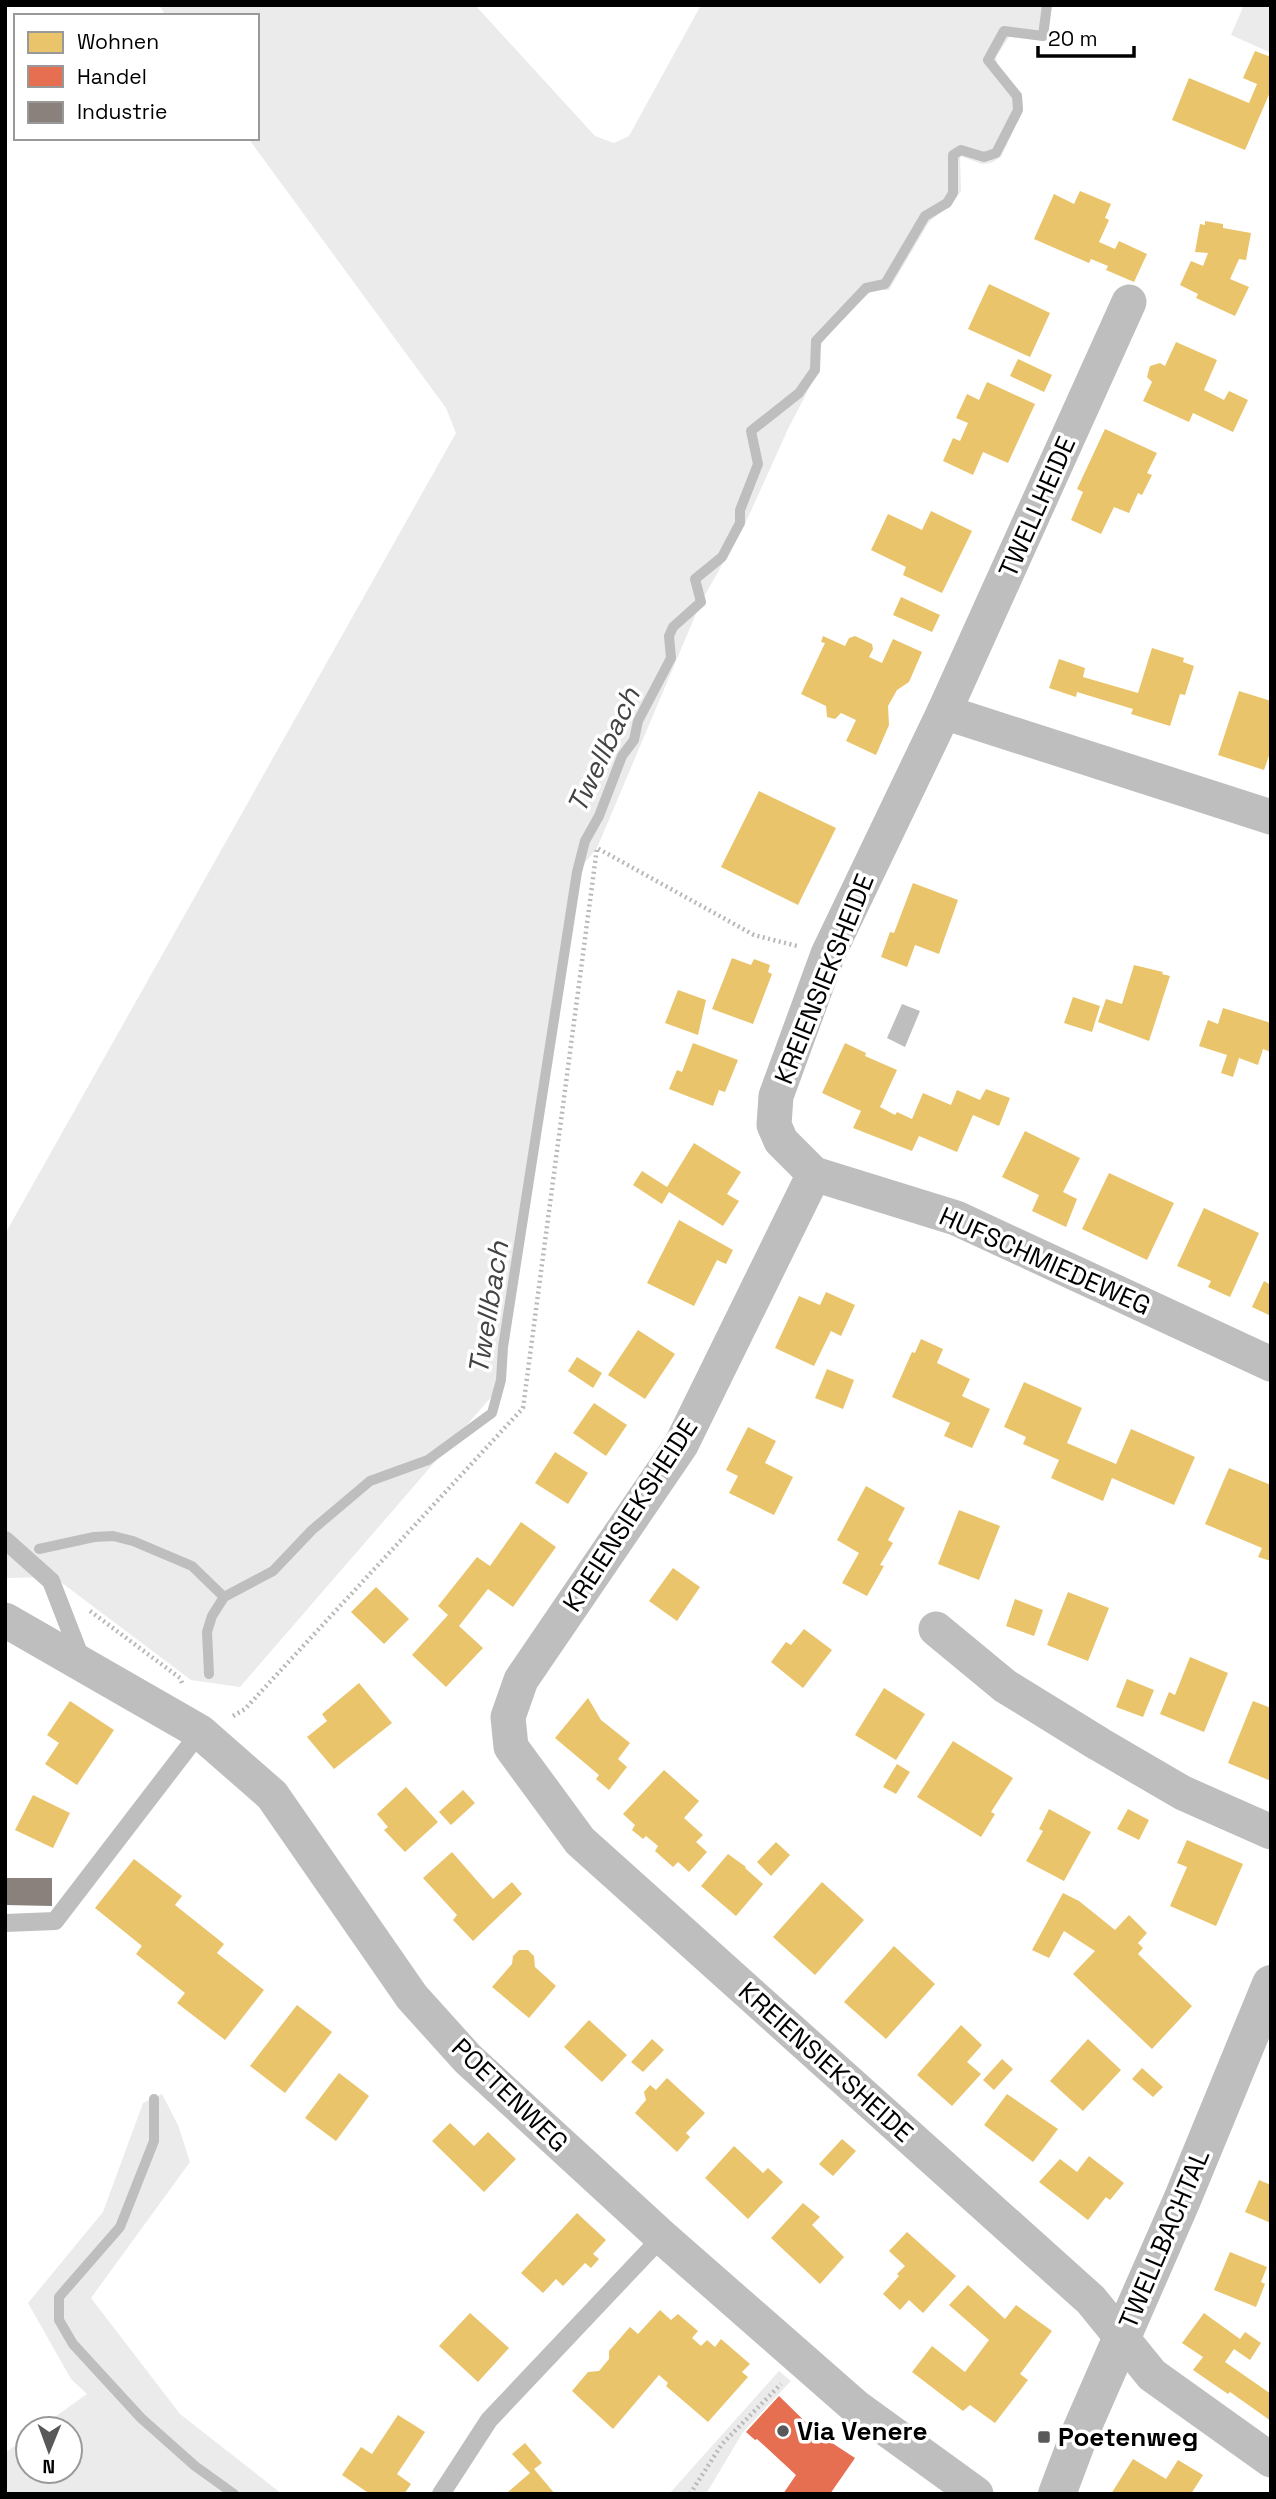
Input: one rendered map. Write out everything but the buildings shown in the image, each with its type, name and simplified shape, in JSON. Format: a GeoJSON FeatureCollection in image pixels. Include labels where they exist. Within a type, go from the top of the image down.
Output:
{"type":"FeatureCollection","features":[{"type":"Feature","properties":{"kind":"street","name":"TWELLHEIDE"},"geometry":{"type":"LineString","coordinates":[[944,712],[1129,302]]}},
{"type":"Feature","properties":{"kind":"street"},"geometry":{"type":"LineString","coordinates":[[944,712],[1271,817]]}},
{"type":"Feature","properties":{"kind":"street","name":"KREIENSIEKSHEIDE"},"geometry":{"type":"LineString","coordinates":[[944,712],[828,954],[776,1096],[774,1125],[781,1141],[814,1174],[681,1445],[521,1680],[508,1717],[511,1747],[580,1841],[1091,2300],[1120,2339],[1152,2375],[1271,2460]]}},
{"type":"Feature","properties":{"kind":"street","name":"HUFSCHMIEDEWEG"},"geometry":{"type":"LineString","coordinates":[[814,1174],[957,1218],[1271,1363]]}},
{"type":"Feature","properties":{"kind":"street","name":"POETENWEG"},"geometry":{"type":"LineString","coordinates":[[5,1620],[200,1732],[272,1795],[412,1997],[468,2059],[662,2237],[856,2407],[976,2494]]}},
{"type":"Feature","properties":{"kind":"street"},"geometry":{"type":"LineString","coordinates":[[936,1629],[1005,1686],[1099,1744],[1183,1793],[1271,1832]]}},
{"type":"Feature","properties":{"kind":"street","name":"TWELLBACHTAL"},"geometry":{"type":"LineString","coordinates":[[1057,2494],[1080,2433],[1182,2200],[1271,1984]]}},
{"type":"Feature","properties":{"kind":"lane"},"geometry":{"type":"LineString","coordinates":[[5,1540],[51,1581],[83,1665]]}},
{"type":"Feature","properties":{"kind":"lane"},"geometry":{"type":"LineString","coordinates":[[5,1923],[55,1921],[200,1732]]}},
{"type":"Feature","properties":{"kind":"lane"},"geometry":{"type":"LineString","coordinates":[[441,2494],[489,2420],[662,2237]]}},
{"type":"Feature","properties":{"kind":"path"},"geometry":{"type":"LineString","coordinates":[[51,1581],[180,1678],[200,1732],[245,1709],[523,1408],[597,848],[754,935],[828,954]]}},
{"type":"Feature","properties":{"kind":"path"},"geometry":{"type":"LineString","coordinates":[[690,2494],[722,2444],[803,2361]]}},
{"type":"Feature","properties":{"kind":"shaded area"},"geometry":{"type":"Polygon","coordinates":[[[159,5],[475,5],[595,136],[614,143],[629,136],[701,5],[1052,5],[1046,41],[1009,37],[996,57],[998,68],[1022,94],[1023,110],[1001,157],[991,163],[982,164],[960,156],[961,191],[953,202],[929,222],[889,290],[873,290],[841,319],[822,343],[818,356],[819,369],[788,429],[745,524],[701,602],[597,848],[577,872],[506,1345],[505,1381],[240,1687],[191,1680],[54,1577],[5,1578],[5,1234],[456,433],[446,408],[249,140],[259,140],[259,14],[165,14],[159,5]]]}},
{"type":"Feature","properties":{"kind":"shaded area"},"geometry":{"type":"Polygon","coordinates":[[[1244,5],[1271,5],[1271,53],[1231,35],[1244,5]]]}},
{"type":"Feature","properties":{"kind":"shaded area"},"geometry":{"type":"Polygon","coordinates":[[[902,1004],[920,1011],[905,1047],[887,1038],[902,1004]]]}},
{"type":"Feature","properties":{"kind":"shaded area"},"geometry":{"type":"Polygon","coordinates":[[[162,2094],[178,2125],[190,2162],[91,2298],[180,2414],[282,2494],[5,2494],[5,2453],[14,2446],[14,2485],[84,2485],[84,2415],[58,2415],[87,2394],[71,2379],[28,2303],[103,2212],[143,2103],[162,2094]]]}},
{"type":"Feature","properties":{"kind":"shaded area"},"geometry":{"type":"Polygon","coordinates":[[[779,2371],[791,2381],[743,2432],[706,2494],[669,2494],[779,2371]]]}},
{"type":"Feature","properties":{"kind":"waterway","name":"Twellbach"},"geometry":{"type":"LineString","coordinates":[[209,1674],[207,1632],[212,1616],[224,1597],[273,1571],[312,1530],[370,1481],[428,1460],[492,1413],[501,1380],[503,1347],[577,872],[585,841],[599,816],[622,756],[634,740],[638,721],[671,658],[669,636],[673,627],[701,602],[695,579],[722,557],[740,523],[740,510],[758,464],[751,431],[799,393],[815,370],[816,341],[866,288],[885,284],[925,216],[947,203],[953,193],[953,155],[961,150],[984,157],[996,153],[1018,110],[1017,96],[988,60],[1004,31],[1043,36],[1047,5]]}},
{"type":"Feature","properties":{"kind":"waterway"},"geometry":{"type":"LineString","coordinates":[[39,1549],[94,1537],[113,1536],[133,1541],[192,1566],[224,1597]]}},
{"type":"Feature","properties":{"kind":"waterway"},"geometry":{"type":"LineString","coordinates":[[154,2099],[154,2141],[120,2227],[59,2297],[59,2320],[73,2344],[141,2418],[195,2466],[234,2494]]}},
{"type":"Feature","properties":{"kind":"place","name":"Via Venere"},"geometry":{"type":"Point","coordinates":[783,2431]}},
{"type":"Feature","properties":{"kind":"place","name":"Poetenweg"},"geometry":{"type":"Point","coordinates":[1044,2437]}}]}
